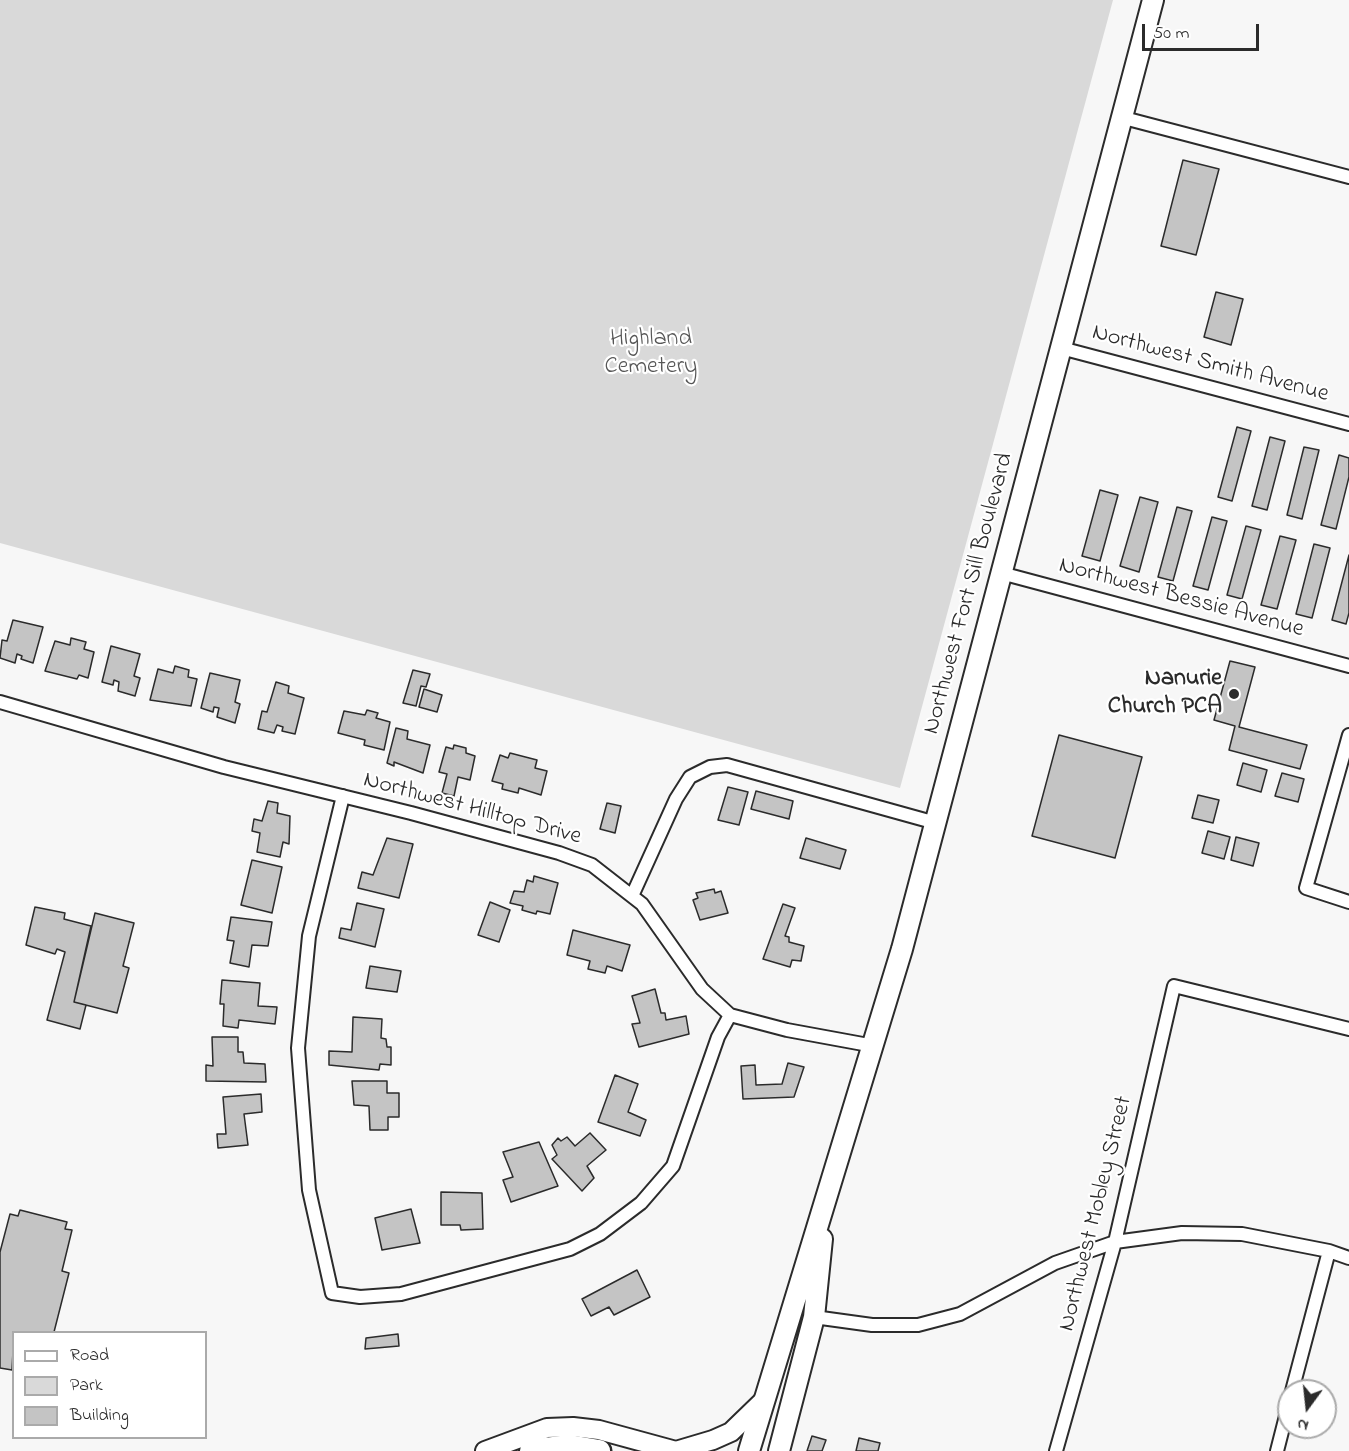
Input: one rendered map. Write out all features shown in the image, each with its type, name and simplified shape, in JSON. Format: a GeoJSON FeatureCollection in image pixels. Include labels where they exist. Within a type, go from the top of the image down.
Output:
{"type":"FeatureCollection","features":[{"type":"Feature","properties":{"kind":"highway"},"geometry":{"type":"LineString","coordinates":[[531,1451],[569,1446],[599,1451]]}},
{"type":"Feature","properties":{"kind":"main road","name":"Northwest Fort Sill Boulevard"},"geometry":{"type":"LineString","coordinates":[[749,1451],[762,1402],[874,1046],[936,823],[1124,118],[1153,0]]}},
{"type":"Feature","properties":{"kind":"main road","name":"Northwest Fort Sill Boulevard"},"geometry":{"type":"LineString","coordinates":[[779,1451],[814,1317],[826,1197]]}},
{"type":"Feature","properties":{"kind":"street"},"geometry":{"type":"LineString","coordinates":[[1124,118],[1349,177]]}},
{"type":"Feature","properties":{"kind":"street","name":"Northwest Smith Avenue"},"geometry":{"type":"LineString","coordinates":[[1061,348],[1349,424]]}},
{"type":"Feature","properties":{"kind":"street","name":"Northwest Bessie Avenue"},"geometry":{"type":"LineString","coordinates":[[1001,573],[1349,666]]}},
{"type":"Feature","properties":{"kind":"street","name":"Northwest Hilltop Drive"},"geometry":{"type":"LineString","coordinates":[[0,702],[224,767],[559,853],[592,865],[642,904],[702,989],[730,1015],[787,1030],[874,1046]]}},
{"type":"Feature","properties":{"kind":"street"},"geometry":{"type":"LineString","coordinates":[[1349,735],[1306,888],[1349,902]]}},
{"type":"Feature","properties":{"kind":"street"},"geometry":{"type":"LineString","coordinates":[[632,896],[676,799],[690,777],[710,767],[727,765],[936,823]]}},
{"type":"Feature","properties":{"kind":"street"},"geometry":{"type":"LineString","coordinates":[[343,796],[309,936],[298,1048],[309,1190],[332,1293],[360,1297],[402,1294],[570,1249],[600,1234],[642,1203],[673,1166],[718,1037],[730,1015]]}},
{"type":"Feature","properties":{"kind":"street","name":"Northwest Mobley Street"},"geometry":{"type":"LineString","coordinates":[[1056,1451],[1115,1242],[1174,986],[1349,1029]]}},
{"type":"Feature","properties":{"kind":"street"},"geometry":{"type":"LineString","coordinates":[[814,1317],[872,1326],[918,1325],[960,1314],[1055,1263],[1115,1242],[1182,1233],[1242,1234],[1329,1251],[1349,1258]]}},
{"type":"Feature","properties":{"kind":"street"},"geometry":{"type":"LineString","coordinates":[[1295,1379],[1329,1251]]}},
{"type":"Feature","properties":{"kind":"street"},"geometry":{"type":"LineString","coordinates":[[485,1451],[547,1428],[573,1427],[621,1435],[677,1451],[731,1432],[762,1402]]}},
{"type":"Feature","properties":{"kind":"green space","name":"Highland Cemetery"},"geometry":{"type":"Polygon","coordinates":[[[0,0],[1113,0],[900,788],[0,543],[0,0]]]}},
{"type":"Feature","properties":{"kind":"building"},"geometry":{"type":"Polygon","coordinates":[[[1183,160],[1219,169],[1196,255],[1161,246],[1183,160]]]}},
{"type":"Feature","properties":{"kind":"building"},"geometry":{"type":"Polygon","coordinates":[[[1216,292],[1243,299],[1231,345],[1204,337],[1216,292]]]}},
{"type":"Feature","properties":{"kind":"building"},"geometry":{"type":"Polygon","coordinates":[[[1237,427],[1251,431],[1232,501],[1218,497],[1237,427]]]}},
{"type":"Feature","properties":{"kind":"building"},"geometry":{"type":"Polygon","coordinates":[[[1270,437],[1285,441],[1267,510],[1252,506],[1270,437]]]}},
{"type":"Feature","properties":{"kind":"building"},"geometry":{"type":"Polygon","coordinates":[[[1304,447],[1319,450],[1302,519],[1287,515],[1304,447]]]}},
{"type":"Feature","properties":{"kind":"building"},"geometry":{"type":"Polygon","coordinates":[[[1339,455],[1349,458],[1349,477],[1336,529],[1321,525],[1339,455]]]}},
{"type":"Feature","properties":{"kind":"building"},"geometry":{"type":"Polygon","coordinates":[[[1100,490],[1118,495],[1100,561],[1082,556],[1100,490]]]}},
{"type":"Feature","properties":{"kind":"building"},"geometry":{"type":"Polygon","coordinates":[[[1140,497],[1158,502],[1139,572],[1120,566],[1140,497]]]}},
{"type":"Feature","properties":{"kind":"building"},"geometry":{"type":"Polygon","coordinates":[[[1177,507],[1192,511],[1173,581],[1158,577],[1177,507]]]}},
{"type":"Feature","properties":{"kind":"building"},"geometry":{"type":"Polygon","coordinates":[[[1212,517],[1227,521],[1208,590],[1193,586],[1212,517]]]}},
{"type":"Feature","properties":{"kind":"building"},"geometry":{"type":"Polygon","coordinates":[[[1246,526],[1261,530],[1242,599],[1227,595],[1246,526]]]}},
{"type":"Feature","properties":{"kind":"building"},"geometry":{"type":"Polygon","coordinates":[[[1280,536],[1296,540],[1277,609],[1261,605],[1280,536]]]}},
{"type":"Feature","properties":{"kind":"building"},"geometry":{"type":"Polygon","coordinates":[[[1314,544],[1330,548],[1312,618],[1296,614],[1314,544]]]}},
{"type":"Feature","properties":{"kind":"building"},"geometry":{"type":"Polygon","coordinates":[[[1349,555],[1349,613],[1346,624],[1332,620],[1349,555]]]}},
{"type":"Feature","properties":{"kind":"building"},"geometry":{"type":"Polygon","coordinates":[[[13,620],[43,627],[33,663],[21,659],[22,656],[17,654],[15,663],[0,658],[2,640],[7,641],[13,620]]]}},
{"type":"Feature","properties":{"kind":"building"},"geometry":{"type":"Polygon","coordinates":[[[71,638],[86,642],[84,649],[94,652],[88,678],[79,675],[77,679],[45,671],[55,641],[70,645],[71,638]]]}},
{"type":"Feature","properties":{"kind":"building"},"geometry":{"type":"Polygon","coordinates":[[[111,646],[140,654],[134,676],[140,678],[135,696],[118,691],[119,682],[114,680],[113,685],[102,682],[111,646]]]}},
{"type":"Feature","properties":{"kind":"building","name":"Nanurie Church PCA"},"geometry":{"type":"Polygon","coordinates":[[[1230,661],[1255,667],[1239,727],[1307,745],[1300,769],[1229,750],[1235,726],[1214,720],[1230,661]]]}},
{"type":"Feature","properties":{"kind":"building"},"geometry":{"type":"Polygon","coordinates":[[[175,666],[189,670],[188,677],[197,679],[191,706],[150,700],[158,669],[173,673],[175,666]]]}},
{"type":"Feature","properties":{"kind":"building"},"geometry":{"type":"Polygon","coordinates":[[[413,670],[430,674],[426,687],[421,686],[416,706],[403,703],[413,670]]]}},
{"type":"Feature","properties":{"kind":"building"},"geometry":{"type":"Polygon","coordinates":[[[210,673],[240,680],[235,702],[240,704],[235,723],[217,717],[219,708],[214,707],[213,712],[201,708],[210,673]]]}},
{"type":"Feature","properties":{"kind":"building"},"geometry":{"type":"Polygon","coordinates":[[[276,682],[289,686],[288,693],[304,698],[295,734],[282,731],[283,727],[277,725],[274,733],[258,729],[262,711],[267,712],[276,682]]]}},
{"type":"Feature","properties":{"kind":"building"},"geometry":{"type":"Polygon","coordinates":[[[424,689],[442,695],[437,712],[419,707],[424,689]]]}},
{"type":"Feature","properties":{"kind":"building"},"geometry":{"type":"Polygon","coordinates":[[[367,710],[378,713],[376,718],[390,722],[384,750],[364,745],[365,740],[338,733],[344,711],[365,715],[367,710]]]}},
{"type":"Feature","properties":{"kind":"building"},"geometry":{"type":"Polygon","coordinates":[[[396,728],[408,731],[407,739],[430,745],[423,773],[394,762],[394,766],[387,763],[396,728]]]}},
{"type":"Feature","properties":{"kind":"building"},"geometry":{"type":"Polygon","coordinates":[[[1059,735],[1142,757],[1115,858],[1032,836],[1059,735]]]}},
{"type":"Feature","properties":{"kind":"building"},"geometry":{"type":"Polygon","coordinates":[[[454,745],[466,748],[466,753],[475,756],[470,780],[458,777],[454,796],[442,793],[447,774],[439,772],[446,747],[453,749],[454,745]]]}},
{"type":"Feature","properties":{"kind":"building"},"geometry":{"type":"Polygon","coordinates":[[[510,753],[537,760],[535,768],[547,771],[541,795],[519,788],[518,793],[502,789],[503,784],[492,781],[500,755],[508,758],[510,753]]]}},
{"type":"Feature","properties":{"kind":"building"},"geometry":{"type":"Polygon","coordinates":[[[1243,763],[1267,770],[1261,792],[1237,785],[1243,763]]]}},
{"type":"Feature","properties":{"kind":"building"},"geometry":{"type":"Polygon","coordinates":[[[1282,773],[1304,779],[1298,802],[1275,796],[1282,773]]]}},
{"type":"Feature","properties":{"kind":"building"},"geometry":{"type":"Polygon","coordinates":[[[728,787],[748,792],[739,825],[718,820],[728,787]]]}},
{"type":"Feature","properties":{"kind":"building"},"geometry":{"type":"Polygon","coordinates":[[[756,791],[793,801],[789,819],[751,809],[756,791]]]}},
{"type":"Feature","properties":{"kind":"building"},"geometry":{"type":"Polygon","coordinates":[[[1198,795],[1219,800],[1213,823],[1192,818],[1198,795]]]}},
{"type":"Feature","properties":{"kind":"building"},"geometry":{"type":"Polygon","coordinates":[[[268,801],[278,803],[277,813],[290,816],[289,844],[283,842],[280,857],[257,852],[260,833],[252,831],[254,819],[262,821],[268,801]]]}},
{"type":"Feature","properties":{"kind":"building"},"geometry":{"type":"Polygon","coordinates":[[[607,803],[621,806],[615,833],[600,829],[607,803]]]}},
{"type":"Feature","properties":{"kind":"building"},"geometry":{"type":"Polygon","coordinates":[[[1208,831],[1230,837],[1224,859],[1202,853],[1208,831]]]}},
{"type":"Feature","properties":{"kind":"building"},"geometry":{"type":"Polygon","coordinates":[[[1236,837],[1259,843],[1253,866],[1231,860],[1236,837]]]}},
{"type":"Feature","properties":{"kind":"building"},"geometry":{"type":"Polygon","coordinates":[[[387,838],[413,844],[399,898],[358,888],[362,872],[373,875],[387,838]]]}},
{"type":"Feature","properties":{"kind":"building"},"geometry":{"type":"Polygon","coordinates":[[[806,838],[846,850],[840,869],[800,858],[806,838]]]}},
{"type":"Feature","properties":{"kind":"building"},"geometry":{"type":"Polygon","coordinates":[[[252,860],[282,867],[272,913],[241,905],[252,860]]]}},
{"type":"Feature","properties":{"kind":"building"},"geometry":{"type":"Polygon","coordinates":[[[534,876],[558,883],[550,914],[537,911],[536,914],[522,910],[523,906],[510,903],[514,891],[524,892],[527,880],[533,882],[534,876]]]}},
{"type":"Feature","properties":{"kind":"building"},"geometry":{"type":"Polygon","coordinates":[[[714,889],[715,893],[721,891],[728,913],[700,920],[693,900],[698,898],[696,893],[714,889]]]}},
{"type":"Feature","properties":{"kind":"building"},"geometry":{"type":"Polygon","coordinates":[[[490,902],[510,910],[499,942],[478,935],[490,902]]]}},
{"type":"Feature","properties":{"kind":"building"},"geometry":{"type":"Polygon","coordinates":[[[357,903],[384,909],[375,947],[339,938],[341,928],[351,930],[357,903]]]}},
{"type":"Feature","properties":{"kind":"building"},"geometry":{"type":"Polygon","coordinates":[[[783,904],[795,908],[785,936],[789,937],[789,942],[804,946],[801,961],[792,960],[790,967],[763,959],[783,904]]]}},
{"type":"Feature","properties":{"kind":"building"},"geometry":{"type":"Polygon","coordinates":[[[35,907],[65,913],[64,919],[91,926],[74,1002],[86,1005],[80,1029],[47,1020],[65,952],[57,949],[55,954],[26,945],[35,907]]]}},
{"type":"Feature","properties":{"kind":"building"},"geometry":{"type":"Polygon","coordinates":[[[95,913],[134,923],[123,966],[129,968],[117,1013],[74,1002],[95,913]]]}},
{"type":"Feature","properties":{"kind":"building"},"geometry":{"type":"Polygon","coordinates":[[[231,917],[272,922],[268,946],[252,945],[249,967],[230,963],[234,941],[227,940],[231,917]]]}},
{"type":"Feature","properties":{"kind":"building"},"geometry":{"type":"Polygon","coordinates":[[[573,930],[630,945],[622,971],[607,966],[605,973],[588,969],[590,961],[567,955],[573,930]]]}},
{"type":"Feature","properties":{"kind":"building"},"geometry":{"type":"Polygon","coordinates":[[[370,966],[401,971],[397,992],[366,988],[370,966]]]}},
{"type":"Feature","properties":{"kind":"building"},"geometry":{"type":"Polygon","coordinates":[[[222,980],[260,983],[258,1006],[277,1007],[275,1024],[239,1020],[238,1028],[223,1026],[224,1004],[220,1004],[222,980]]]}},
{"type":"Feature","properties":{"kind":"building"},"geometry":{"type":"Polygon","coordinates":[[[655,989],[661,1013],[665,1013],[666,1020],[686,1016],[689,1034],[639,1047],[632,1024],[640,1023],[632,996],[655,989]]]}},
{"type":"Feature","properties":{"kind":"building"},"geometry":{"type":"Polygon","coordinates":[[[353,1017],[382,1019],[381,1038],[386,1039],[387,1047],[391,1047],[391,1065],[380,1064],[379,1070],[329,1065],[329,1051],[352,1052],[353,1017]]]}},
{"type":"Feature","properties":{"kind":"building"},"geometry":{"type":"Polygon","coordinates":[[[212,1037],[238,1037],[238,1052],[243,1052],[244,1063],[265,1064],[266,1082],[206,1081],[206,1065],[213,1066],[212,1037]]]}},
{"type":"Feature","properties":{"kind":"building"},"geometry":{"type":"Polygon","coordinates":[[[788,1063],[804,1067],[794,1097],[743,1099],[741,1066],[755,1065],[756,1085],[782,1084],[788,1063]]]}},
{"type":"Feature","properties":{"kind":"building"},"geometry":{"type":"Polygon","coordinates":[[[615,1075],[638,1084],[628,1112],[646,1120],[640,1136],[598,1122],[615,1075]]]}},
{"type":"Feature","properties":{"kind":"building"},"geometry":{"type":"Polygon","coordinates":[[[352,1081],[387,1081],[387,1093],[399,1093],[399,1117],[388,1117],[388,1130],[370,1130],[369,1106],[354,1105],[352,1081]]]}},
{"type":"Feature","properties":{"kind":"building"},"geometry":{"type":"Polygon","coordinates":[[[261,1094],[262,1112],[244,1114],[248,1145],[218,1148],[217,1134],[226,1134],[223,1097],[261,1094]]]}},
{"type":"Feature","properties":{"kind":"building"},"geometry":{"type":"Polygon","coordinates":[[[590,1133],[606,1150],[587,1166],[594,1178],[582,1191],[552,1159],[557,1155],[552,1145],[558,1138],[561,1141],[567,1137],[575,1146],[590,1133]]]}},
{"type":"Feature","properties":{"kind":"building"},"geometry":{"type":"Polygon","coordinates":[[[539,1142],[558,1186],[511,1202],[503,1180],[513,1177],[503,1152],[539,1142]]]}},
{"type":"Feature","properties":{"kind":"building"},"geometry":{"type":"Polygon","coordinates":[[[441,1192],[482,1193],[483,1229],[461,1230],[460,1225],[441,1225],[441,1192]]]}},
{"type":"Feature","properties":{"kind":"building"},"geometry":{"type":"Polygon","coordinates":[[[411,1209],[420,1243],[382,1250],[375,1218],[411,1209]]]}},
{"type":"Feature","properties":{"kind":"building"},"geometry":{"type":"Polygon","coordinates":[[[20,1210],[67,1222],[65,1229],[72,1230],[62,1271],[69,1273],[54,1331],[12,1331],[12,1370],[0,1368],[0,1252],[10,1214],[18,1216],[20,1210]]]}},
{"type":"Feature","properties":{"kind":"building"},"geometry":{"type":"Polygon","coordinates":[[[637,1270],[650,1297],[614,1315],[609,1307],[591,1316],[582,1299],[637,1270]]]}},
{"type":"Feature","properties":{"kind":"building"},"geometry":{"type":"Polygon","coordinates":[[[398,1334],[399,1346],[365,1349],[366,1338],[398,1334]]]}},
{"type":"Feature","properties":{"kind":"building"},"geometry":{"type":"Polygon","coordinates":[[[812,1436],[826,1440],[822,1451],[807,1451],[812,1436]]]}},
{"type":"Feature","properties":{"kind":"building"},"geometry":{"type":"Polygon","coordinates":[[[859,1438],[880,1443],[878,1451],[856,1451],[859,1438]]]}},
{"type":"Feature","properties":{"kind":"place","name":"Nanurie Church PCA"},"geometry":{"type":"Point","coordinates":[1234,694]}}]}
